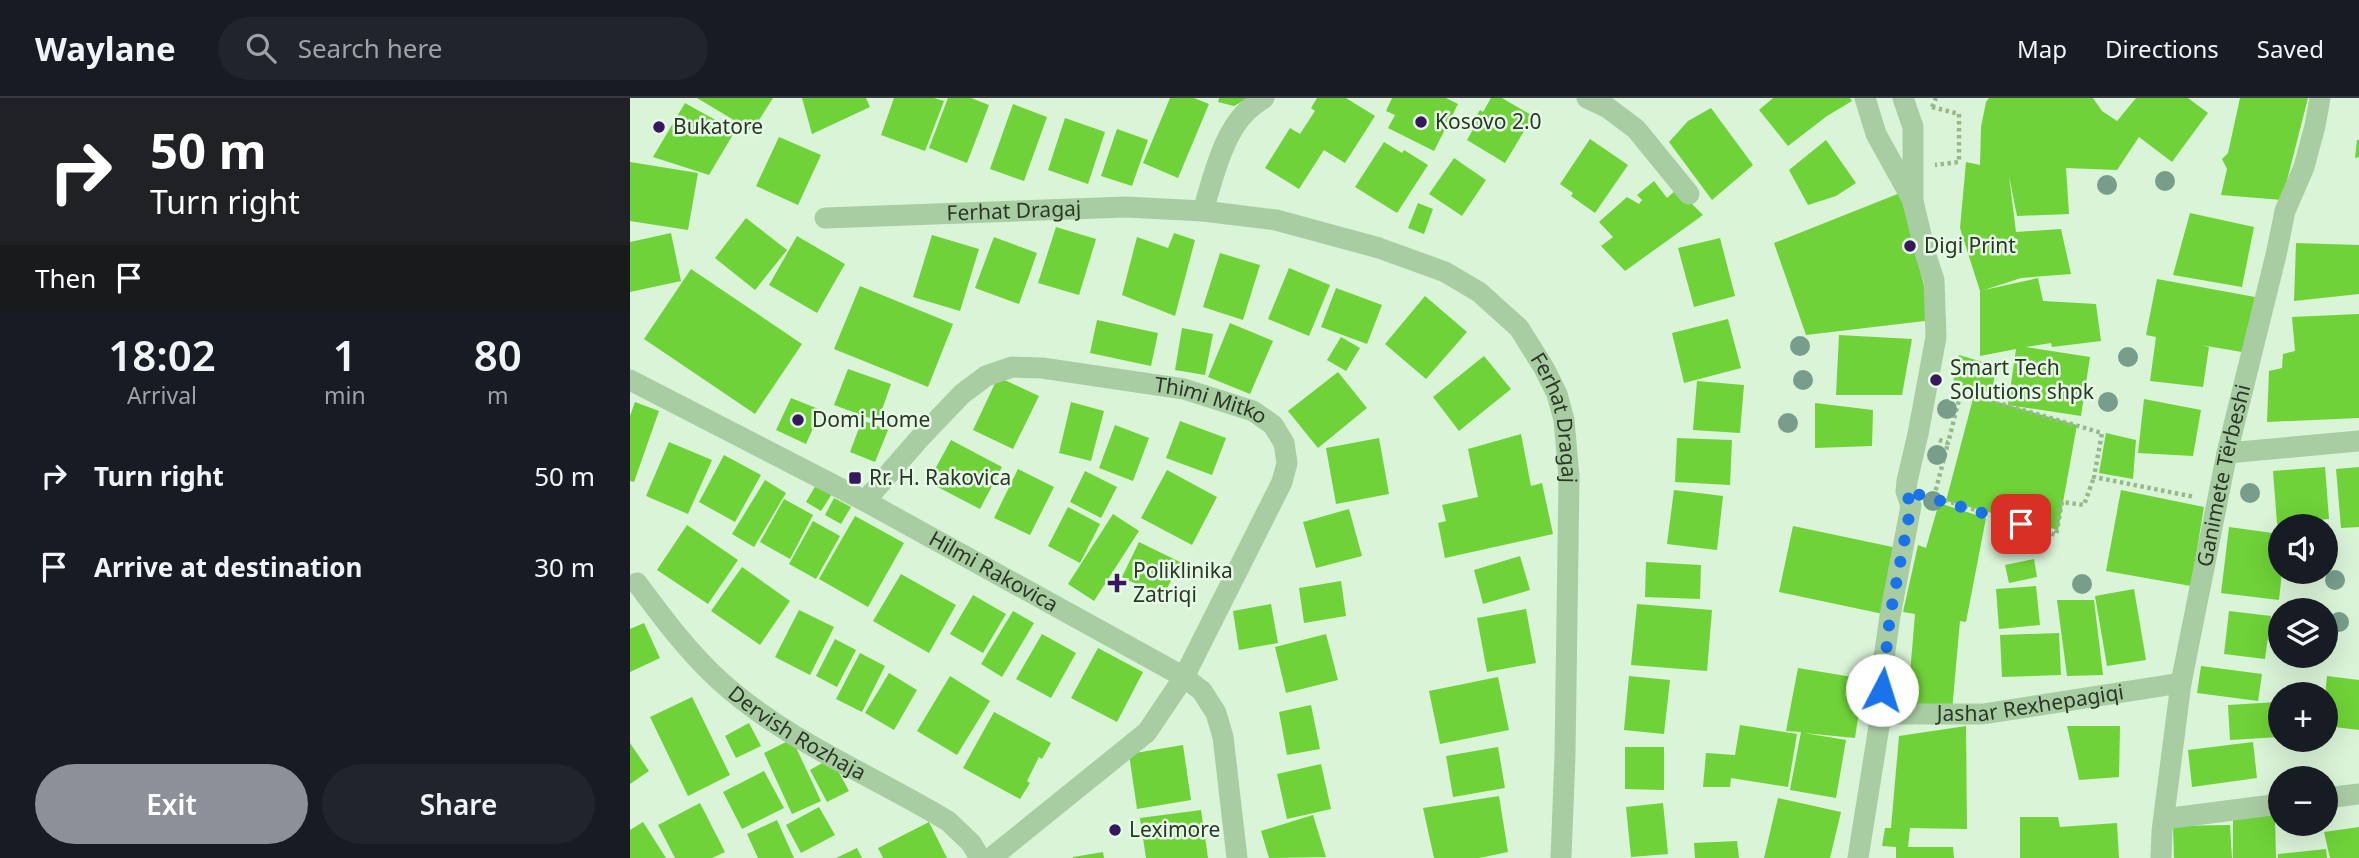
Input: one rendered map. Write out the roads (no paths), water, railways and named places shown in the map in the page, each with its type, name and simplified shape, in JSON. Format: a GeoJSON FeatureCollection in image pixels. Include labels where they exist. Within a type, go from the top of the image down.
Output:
{"type":"FeatureCollection","features":[{"type":"Feature","properties":{"kind":"street"},"geometry":{"type":"LineString","coordinates":[[1203,211],[1219,160],[1233,131],[1245,113],[1264,98]]}},
{"type":"Feature","properties":{"kind":"street"},"geometry":{"type":"LineString","coordinates":[[1587,98],[1608,108],[1636,129],[1689,194]]}},
{"type":"Feature","properties":{"kind":"street"},"geometry":{"type":"LineString","coordinates":[[1865,98],[1876,134],[1913,201]]}},
{"type":"Feature","properties":{"kind":"street"},"geometry":{"type":"LineString","coordinates":[[1858,858],[1881,714],[1890,616],[1911,506],[1906,491],[1936,337],[1934,280],[1913,201],[1913,127],[1903,98]]}},
{"type":"Feature","properties":{"kind":"street","name":"Ganimete Tërbeshi"},"geometry":{"type":"LineString","coordinates":[[2161,858],[2181,683],[2227,453],[2285,211],[2304,167],[2320,98]]}},
{"type":"Feature","properties":{"kind":"street","name":"Ferhat Dragaj"},"geometry":{"type":"LineString","coordinates":[[825,218],[1126,207],[1203,211],[1276,220],[1380,248],[1444,272],[1479,292],[1519,328],[1557,394],[1564,420],[1569,477],[1566,755],[1561,858]]}},
{"type":"Feature","properties":{"kind":"street","name":"Thimi Mitko"},"geometry":{"type":"LineString","coordinates":[[865,501],[962,394],[986,376],[1012,367],[1042,368],[1184,389],[1253,411],[1273,425],[1284,443],[1287,463],[1282,482],[1184,677],[1147,732],[991,858]]}},
{"type":"Feature","properties":{"kind":"street","name":"Hilmi Rakovica"},"geometry":{"type":"LineString","coordinates":[[630,380],[865,501],[1184,677],[1202,691],[1216,713],[1223,737],[1237,858]]}},
{"type":"Feature","properties":{"kind":"street"},"geometry":{"type":"LineString","coordinates":[[2227,453],[2359,441]]}},
{"type":"Feature","properties":{"kind":"street","name":"Dervish Rozhaja"},"geometry":{"type":"LineString","coordinates":[[637,583],[678,638],[721,681],[774,722],[948,821],[971,843],[980,858]]}},
{"type":"Feature","properties":{"kind":"street","name":"Jashar Rexhepagiqi"},"geometry":{"type":"LineString","coordinates":[[1881,714],[1983,714],[2181,683]]}},
{"type":"Feature","properties":{"kind":"street"},"geometry":{"type":"LineString","coordinates":[[2338,797],[2359,794]]}},
{"type":"Feature","properties":{"kind":"street"},"geometry":{"type":"LineString","coordinates":[[2164,819],[2268,806]]}},
{"type":"Feature","properties":{"kind":"place","name":"Kosovo 2.0"},"geometry":{"type":"Point","coordinates":[1421,122]}},
{"type":"Feature","properties":{"kind":"place","name":"Bukatore"},"geometry":{"type":"Point","coordinates":[659,127]}},
{"type":"Feature","properties":{"kind":"place","name":"Digi Print"},"geometry":{"type":"Point","coordinates":[1910,246]}},
{"type":"Feature","properties":{"kind":"place","name":"Smart Tech Solutions shpk"},"geometry":{"type":"Point","coordinates":[1936,380]}},
{"type":"Feature","properties":{"kind":"place","name":"Domi Home"},"geometry":{"type":"Point","coordinates":[798,420]}},
{"type":"Feature","properties":{"kind":"place","name":"Rr. H. Rakovica"},"geometry":{"type":"Point","coordinates":[855,478]}},
{"type":"Feature","properties":{"kind":"place","name":"Poliklinika Zatriqi"},"geometry":{"type":"Point","coordinates":[1117,583]}},
{"type":"Feature","properties":{"kind":"place","name":"Leximore"},"geometry":{"type":"Point","coordinates":[1115,830]}}]}
